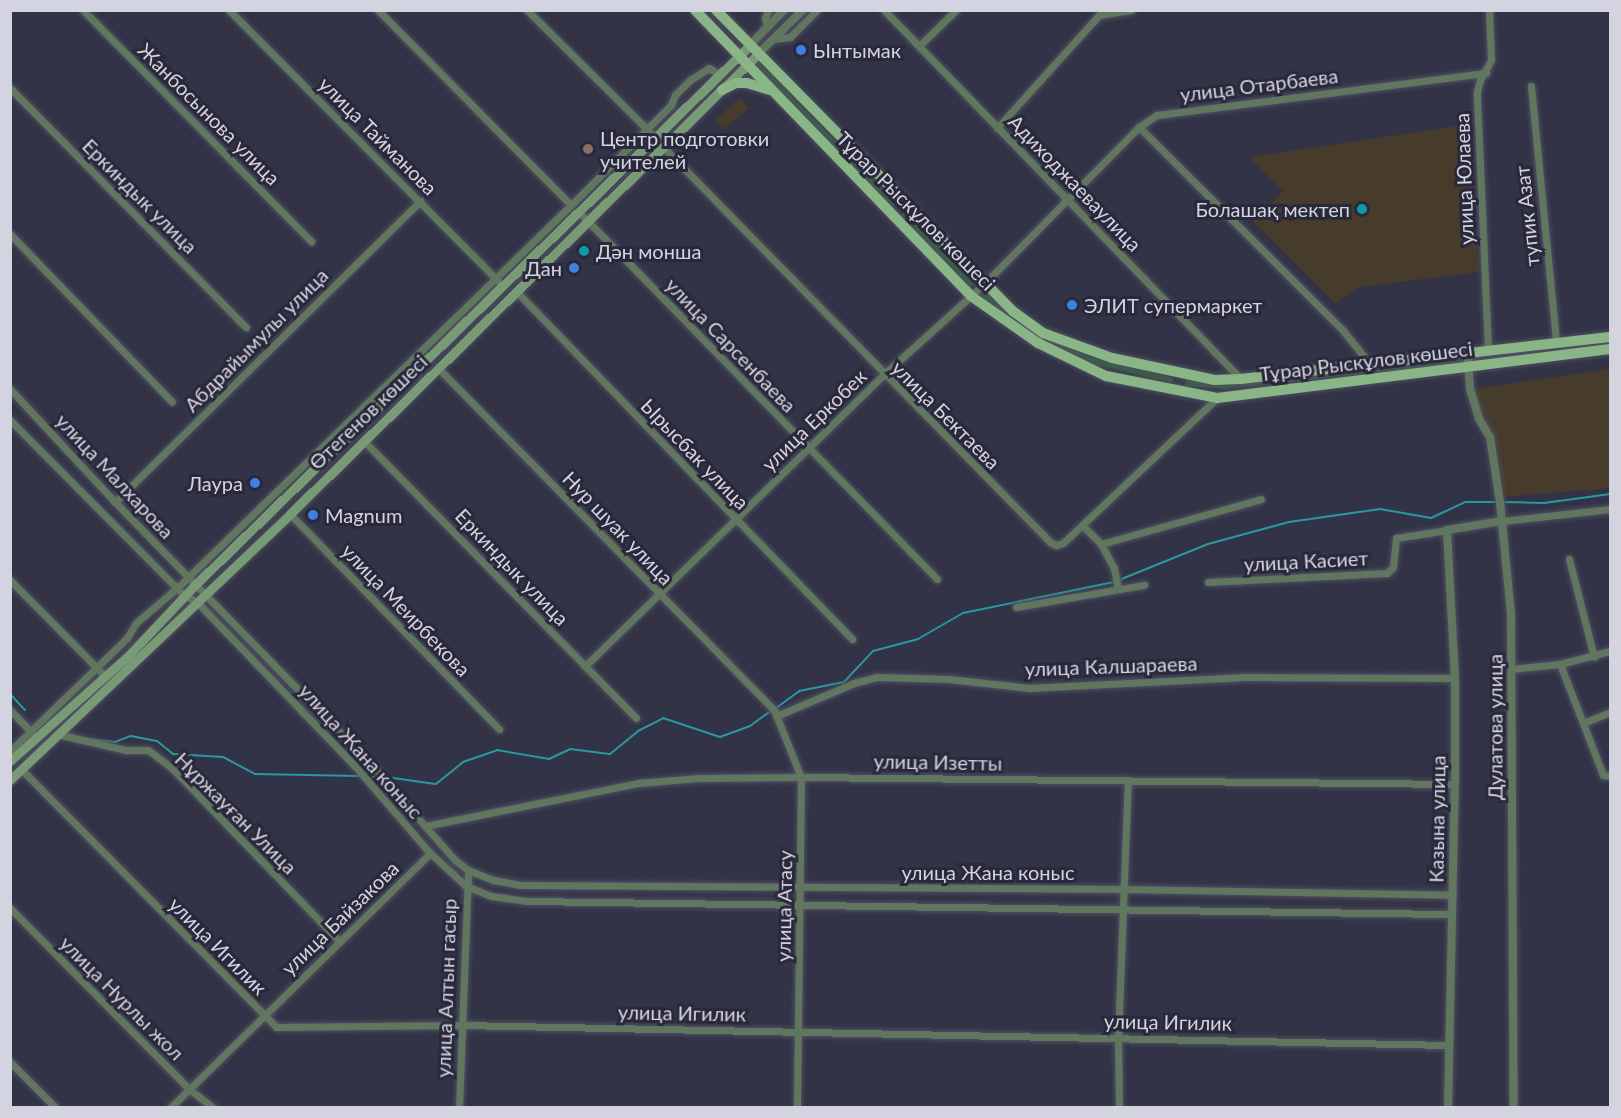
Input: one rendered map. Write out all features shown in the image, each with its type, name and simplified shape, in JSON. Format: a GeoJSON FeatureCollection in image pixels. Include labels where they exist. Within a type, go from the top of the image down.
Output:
{"type":"FeatureCollection","features":[{"type":"Feature","properties":{"kind":"main road","name":"Тұрар Рыскұлов көшесі"},"geometry":{"type":"LineString","coordinates":[[695,10],[971,296],[1038,344],[1106,376],[1217,398],[1611,349]]}},
{"type":"Feature","properties":{"kind":"main road","name":"Тұрар Рыскұлов көшесі"},"geometry":{"type":"LineString","coordinates":[[716,10],[984,284],[1014,312],[1043,333],[1112,358],[1215,380],[1611,337]]}},
{"type":"Feature","properties":{"kind":"main road","name":"Өтегенов көшесі"},"geometry":{"type":"LineString","coordinates":[[10,761],[33,735],[106,677],[196,585],[502,285],[575,208],[656,138],[750,45]]}},
{"type":"Feature","properties":{"kind":"main road","name":"Өтегенов көшесі"},"geometry":{"type":"LineString","coordinates":[[10,780],[290,514],[758,54]]}},
{"type":"Feature","properties":{"kind":"main road"},"geometry":{"type":"LineString","coordinates":[[722,90],[736,83],[747,83],[773,92]]}},
{"type":"Feature","properties":{"kind":"main road"},"geometry":{"type":"LineString","coordinates":[[894,217],[906,205]]}},
{"type":"Feature","properties":{"kind":"main road"},"geometry":{"type":"LineString","coordinates":[[1179,390],[1182,373]]}},
{"type":"Feature","properties":{"kind":"street","name":"Жанбосынова улица"},"geometry":{"type":"LineString","coordinates":[[83,10],[311,241]]}},
{"type":"Feature","properties":{"kind":"street","name":"улица Тайманова"},"geometry":{"type":"LineString","coordinates":[[229,10],[502,285]]}},
{"type":"Feature","properties":{"kind":"street","name":"улица Сарсенбаева"},"geometry":{"type":"LineString","coordinates":[[378,10],[937,579]]}},
{"type":"Feature","properties":{"kind":"street"},"geometry":{"type":"LineString","coordinates":[[527,10],[645,130],[656,138]]}},
{"type":"Feature","properties":{"kind":"street"},"geometry":{"type":"LineString","coordinates":[[767,27],[765,18],[768,10]]}},
{"type":"Feature","properties":{"kind":"street"},"geometry":{"type":"LineString","coordinates":[[750,45],[783,10]]}},
{"type":"Feature","properties":{"kind":"street"},"geometry":{"type":"LineString","coordinates":[[758,54],[803,10]]}},
{"type":"Feature","properties":{"kind":"street"},"geometry":{"type":"LineString","coordinates":[[773,39],[790,37],[818,10]]}},
{"type":"Feature","properties":{"kind":"street","name":"Адиходжаеваулица"},"geometry":{"type":"LineString","coordinates":[[884,10],[1069,199],[1240,379]]}},
{"type":"Feature","properties":{"kind":"street"},"geometry":{"type":"LineString","coordinates":[[919,46],[956,10]]}},
{"type":"Feature","properties":{"kind":"street"},"geometry":{"type":"LineString","coordinates":[[997,128],[1099,15],[1132,10]]}},
{"type":"Feature","properties":{"kind":"street","name":"улица Юлаева"},"geometry":{"type":"LineString","coordinates":[[1488,349],[1477,92],[1480,80],[1486,73],[1491,60],[1489,10]]}},
{"type":"Feature","properties":{"kind":"street"},"geometry":{"type":"LineString","coordinates":[[10,751],[33,735],[127,638],[136,623],[177,588],[495,277],[575,208],[645,130],[671,105],[675,95],[690,80],[709,68],[720,75]]}},
{"type":"Feature","properties":{"kind":"street","name":"улица Отарбаева"},"geometry":{"type":"LineString","coordinates":[[1069,199],[1139,127],[1157,115],[1486,73]]}},
{"type":"Feature","properties":{"kind":"street","name":"тупик Азат"},"geometry":{"type":"LineString","coordinates":[[1530,86],[1556,342]]}},
{"type":"Feature","properties":{"kind":"street","name":"Еркиндык улица"},"geometry":{"type":"LineString","coordinates":[[10,88],[246,327]]}},
{"type":"Feature","properties":{"kind":"street"},"geometry":{"type":"LineString","coordinates":[[1139,127],[1341,328],[1369,363]]}},
{"type":"Feature","properties":{"kind":"street","name":"улица Бектаева"},"geometry":{"type":"LineString","coordinates":[[664,148],[883,375],[1050,542],[1056,545],[1063,543],[1217,398]]}},
{"type":"Feature","properties":{"kind":"street","name":"улица Еркобек"},"geometry":{"type":"LineString","coordinates":[[585,666],[883,375],[984,284],[1069,199]]}},
{"type":"Feature","properties":{"kind":"street","name":"Абдрайымулы улица"},"geometry":{"type":"LineString","coordinates":[[115,502],[420,201]]}},
{"type":"Feature","properties":{"kind":"street"},"geometry":{"type":"LineString","coordinates":[[10,234],[172,402]]}},
{"type":"Feature","properties":{"kind":"street","name":"Ырысбак улица"},"geometry":{"type":"LineString","coordinates":[[516,291],[852,639]]}},
{"type":"Feature","properties":{"kind":"street"},"geometry":{"type":"LineString","coordinates":[[491,296],[502,305]]}},
{"type":"Feature","properties":{"kind":"street","name":"Дулатова улица"},"geometry":{"type":"LineString","coordinates":[[1467,352],[1470,389],[1479,419],[1490,437],[1502,521],[1510,605],[1514,1107]]}},
{"type":"Feature","properties":{"kind":"street","name":"Нур шуак улица"},"geometry":{"type":"LineString","coordinates":[[439,369],[775,713]]}},
{"type":"Feature","properties":{"kind":"street","name":"улица Малхарова"},"geometry":{"type":"LineString","coordinates":[[10,389],[196,585]]}},
{"type":"Feature","properties":{"kind":"street","name":"улица Малхарова"},"geometry":{"type":"LineString","coordinates":[[10,420],[185,596]]}},
{"type":"Feature","properties":{"kind":"street","name":"Еркиндык улица"},"geometry":{"type":"LineString","coordinates":[[364,441],[636,718]]}},
{"type":"Feature","properties":{"kind":"street"},"geometry":{"type":"LineString","coordinates":[[1101,544],[1261,499]]}},
{"type":"Feature","properties":{"kind":"street"},"geometry":{"type":"LineString","coordinates":[[1447,530],[1502,521],[1611,509]]}},
{"type":"Feature","properties":{"kind":"street","name":"улица Меирбекова"},"geometry":{"type":"LineString","coordinates":[[290,514],[499,729]]}},
{"type":"Feature","properties":{"kind":"street"},"geometry":{"type":"LineString","coordinates":[[1082,525],[1101,544],[1114,568],[1118,589]]}},
{"type":"Feature","properties":{"kind":"street","name":"улица Касиет"},"geometry":{"type":"LineString","coordinates":[[1208,582],[1387,573],[1394,567],[1396,538],[1447,530]]}},
{"type":"Feature","properties":{"kind":"street","name":"Казына улица"},"geometry":{"type":"LineString","coordinates":[[1447,530],[1455,678],[1448,1107]]}},
{"type":"Feature","properties":{"kind":"street"},"geometry":{"type":"LineString","coordinates":[[1569,559],[1594,657]]}},
{"type":"Feature","properties":{"kind":"street"},"geometry":{"type":"LineString","coordinates":[[10,580],[106,677]]}},
{"type":"Feature","properties":{"kind":"street","name":"улица Жана коныс"},"geometry":{"type":"LineString","coordinates":[[196,585],[206,592],[365,758],[454,860],[468,870],[492,880],[524,885],[1124,889],[1453,895]]}},
{"type":"Feature","properties":{"kind":"street"},"geometry":{"type":"LineString","coordinates":[[1016,607],[1144,585]]}},
{"type":"Feature","properties":{"kind":"street","name":"улица Жана коныс"},"geometry":{"type":"LineString","coordinates":[[185,596],[196,601],[354,765],[430,853],[466,886],[491,896],[527,901],[1452,914]]}},
{"type":"Feature","properties":{"kind":"street"},"geometry":{"type":"LineString","coordinates":[[1511,669],[1560,664],[1611,651]]}},
{"type":"Feature","properties":{"kind":"street"},"geometry":{"type":"LineString","coordinates":[[1560,664],[1603,775],[1611,776]]}},
{"type":"Feature","properties":{"kind":"street","name":"улица Калшараева"},"geometry":{"type":"LineString","coordinates":[[775,713],[854,683],[877,677],[949,679],[1029,688],[1246,677],[1455,678]]}},
{"type":"Feature","properties":{"kind":"street"},"geometry":{"type":"LineString","coordinates":[[10,710],[33,735]]}},
{"type":"Feature","properties":{"kind":"street"},"geometry":{"type":"LineString","coordinates":[[1583,723],[1611,712]]}},
{"type":"Feature","properties":{"kind":"street","name":"улица Атасу"},"geometry":{"type":"LineString","coordinates":[[775,713],[801,777],[797,1107]]}},
{"type":"Feature","properties":{"kind":"street","name":"Нұржауған Улица"},"geometry":{"type":"LineString","coordinates":[[57,734],[126,750],[148,750],[172,768],[339,941]]}},
{"type":"Feature","properties":{"kind":"street","name":"улица Игилик"},"geometry":{"type":"LineString","coordinates":[[21,770],[276,1027],[461,1025],[1449,1045]]}},
{"type":"Feature","properties":{"kind":"street","name":"улица Изетты"},"geometry":{"type":"LineString","coordinates":[[425,826],[638,783],[699,778],[801,777],[1455,784]]}},
{"type":"Feature","properties":{"kind":"street"},"geometry":{"type":"LineString","coordinates":[[1119,1107],[1118,1037],[1128,781]]}},
{"type":"Feature","properties":{"kind":"street","name":"улица Байзакова"},"geometry":{"type":"LineString","coordinates":[[170,1107],[430,853]]}},
{"type":"Feature","properties":{"kind":"street","name":"улица Алтын гасыр"},"geometry":{"type":"LineString","coordinates":[[459,1107],[468,870]]}},
{"type":"Feature","properties":{"kind":"street"},"geometry":{"type":"LineString","coordinates":[[524,885],[527,901]]}},
{"type":"Feature","properties":{"kind":"street","name":"улица Нурлы жол"},"geometry":{"type":"LineString","coordinates":[[10,908],[189,1089],[213,1107]]}},
{"type":"Feature","properties":{"kind":"street"},"geometry":{"type":"LineString","coordinates":[[10,1062],[56,1107]]}},
{"type":"Feature","properties":{"kind":"shaded area"},"geometry":{"type":"Polygon","coordinates":[[[740,98],[749,108],[724,130],[715,120],[740,98]]]}},
{"type":"Feature","properties":{"kind":"shaded area"},"geometry":{"type":"Polygon","coordinates":[[[1472,124],[1478,272],[1359,287],[1336,304],[1253,222],[1283,191],[1249,157],[1472,124]]]}},
{"type":"Feature","properties":{"kind":"shaded area"},"geometry":{"type":"Polygon","coordinates":[[[1610,369],[1610,488],[1502,497],[1490,433],[1475,410],[1472,389],[1610,369]]]}},
{"type":"Feature","properties":{"kind":"green space"},"geometry":{"type":"Polygon","coordinates":[[[759,62],[896,204],[892,208],[755,66],[759,62]]]}},
{"type":"Feature","properties":{"kind":"green space"},"geometry":{"type":"Polygon","coordinates":[[[905,211],[974,283],[970,287],[901,215],[905,211]]]}},
{"type":"Feature","properties":{"kind":"green space"},"geometry":{"type":"Polygon","coordinates":[[[984,291],[1043,337],[1090,357],[1173,378],[1173,383],[1089,363],[1040,340],[980,296],[984,291]]]}},
{"type":"Feature","properties":{"kind":"green space"},"geometry":{"type":"Polygon","coordinates":[[[1460,358],[1461,363],[1225,389],[1185,386],[1186,379],[1224,385],[1460,358]]]}},
{"type":"Feature","properties":{"kind":"waterway"},"geometry":{"type":"LineString","coordinates":[[1503,502],[1544,503],[1610,494]]}},
{"type":"Feature","properties":{"kind":"waterway"},"geometry":{"type":"LineString","coordinates":[[1119,580],[1208,544],[1289,522],[1380,509],[1431,518],[1466,502],[1497,502]]}},
{"type":"Feature","properties":{"kind":"waterway"},"geometry":{"type":"LineString","coordinates":[[776,708],[799,691],[844,682],[873,651],[918,639],[963,613],[1114,582]]}},
{"type":"Feature","properties":{"kind":"waterway"},"geometry":{"type":"LineString","coordinates":[[10,694],[25,710]]}},
{"type":"Feature","properties":{"kind":"waterway"},"geometry":{"type":"LineString","coordinates":[[386,777],[436,784],[463,762],[497,750],[549,759],[570,749],[610,754],[638,731],[663,718],[720,737],[750,726],[771,711]]}},
{"type":"Feature","properties":{"kind":"waterway"},"geometry":{"type":"LineString","coordinates":[[91,739],[115,742],[131,736],[157,741],[173,754],[223,757],[255,774],[359,776]]}},
{"type":"Feature","properties":{"kind":"waterway"},"geometry":{"type":"LineString","coordinates":[[365,776],[377,777]]}},
{"type":"Feature","properties":{"kind":"place","name":"Ынтымак"},"geometry":{"type":"Point","coordinates":[801,50]}},
{"type":"Feature","properties":{"kind":"place","name":"Центр подготовки учителей"},"geometry":{"type":"Point","coordinates":[588,149]}},
{"type":"Feature","properties":{"kind":"place","name":"Болашақ мектеп"},"geometry":{"type":"Point","coordinates":[1362,209]}},
{"type":"Feature","properties":{"kind":"place","name":"Дән монша"},"geometry":{"type":"Point","coordinates":[584,251]}},
{"type":"Feature","properties":{"kind":"place","name":"Дан"},"geometry":{"type":"Point","coordinates":[574,268]}},
{"type":"Feature","properties":{"kind":"place","name":"ЭЛИТ супермаркет"},"geometry":{"type":"Point","coordinates":[1072,305]}},
{"type":"Feature","properties":{"kind":"place","name":"Лаура"},"geometry":{"type":"Point","coordinates":[255,483]}},
{"type":"Feature","properties":{"kind":"place","name":"Magnum"},"geometry":{"type":"Point","coordinates":[313,515]}}]}
